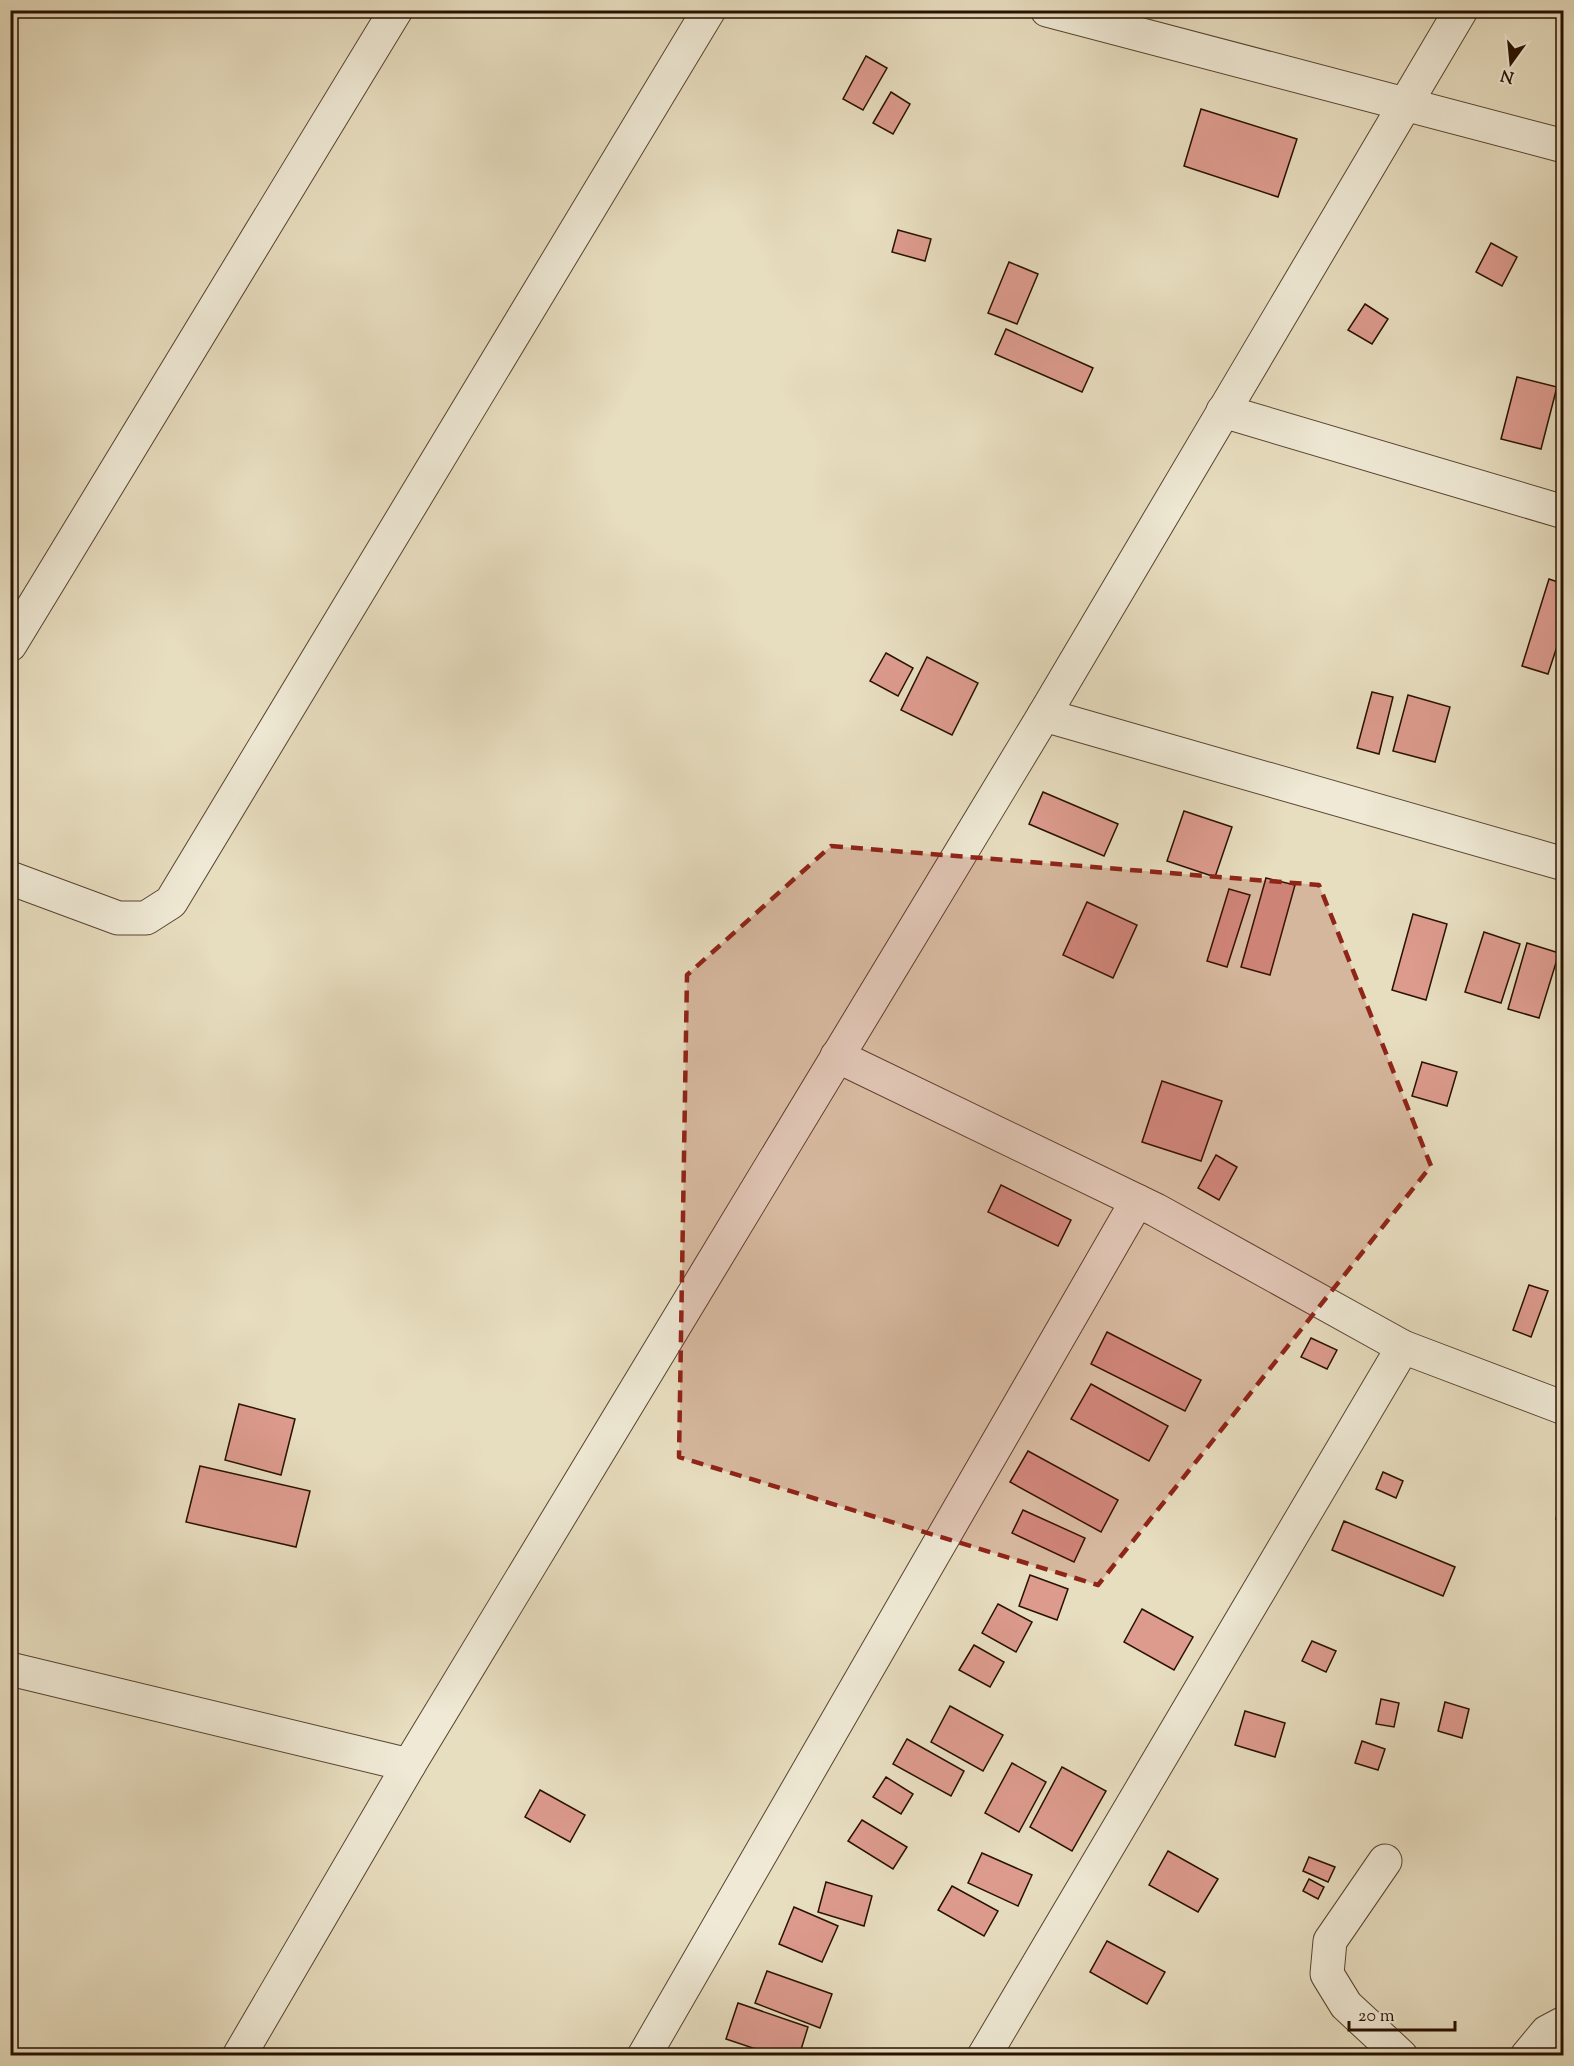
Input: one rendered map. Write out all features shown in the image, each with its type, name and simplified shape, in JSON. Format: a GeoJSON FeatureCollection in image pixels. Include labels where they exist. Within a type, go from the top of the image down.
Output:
{"type":"FeatureCollection","features":[{"type":"Feature","properties":{"kind":"street"},"geometry":{"type":"LineString","coordinates":[[10,645],[396,10]]}},
{"type":"Feature","properties":{"kind":"street"},"geometry":{"type":"LineString","coordinates":[[10,878],[118,918],[146,918],[171,902],[709,10]]}},
{"type":"Feature","properties":{"kind":"street"},"geometry":{"type":"LineString","coordinates":[[1047,10],[1405,102],[1563,146]]}},
{"type":"Feature","properties":{"kind":"street"},"geometry":{"type":"LineString","coordinates":[[239,2055],[409,1765],[1044,715],[1461,10]]}},
{"type":"Feature","properties":{"kind":"street"},"geometry":{"type":"LineString","coordinates":[[1223,411],[1563,512]]}},
{"type":"Feature","properties":{"kind":"street"},"geometry":{"type":"LineString","coordinates":[[1044,715],[1563,864]]}},
{"type":"Feature","properties":{"kind":"street"},"geometry":{"type":"LineString","coordinates":[[837,1056],[1137,1201],[1403,1347],[1563,1408]]}},
{"type":"Feature","properties":{"kind":"street"},"geometry":{"type":"LineString","coordinates":[[644,2055],[1137,1201]]}},
{"type":"Feature","properties":{"kind":"street"},"geometry":{"type":"LineString","coordinates":[[984,2055],[1403,1347]]}},
{"type":"Feature","properties":{"kind":"street"},"geometry":{"type":"LineString","coordinates":[[10,1669],[409,1765]]}},
{"type":"Feature","properties":{"kind":"street"},"geometry":{"type":"LineString","coordinates":[[1385,1862],[1330,1941],[1327,1974],[1346,2005],[1401,2055]]}},
{"type":"Feature","properties":{"kind":"street"},"geometry":{"type":"LineString","coordinates":[[1527,2055],[1547,2032],[1563,2023]]}},
{"type":"Feature","properties":{"kind":"highlighted area"},"geometry":{"type":"Polygon","coordinates":[[[831,846],[1319,885],[1431,1166],[1098,1585],[679,1457],[687,975],[831,846]]]}},
{"type":"Feature","properties":{"kind":"building"},"geometry":{"type":"Polygon","coordinates":[[[866,56],[887,68],[863,110],[843,99],[866,56]]]}},
{"type":"Feature","properties":{"kind":"building"},"geometry":{"type":"Polygon","coordinates":[[[891,92],[910,104],[893,134],[873,123],[891,92]]]}},
{"type":"Feature","properties":{"kind":"building"},"geometry":{"type":"Polygon","coordinates":[[[1201,109],[1297,139],[1278,197],[1184,166],[1201,109]]]}},
{"type":"Feature","properties":{"kind":"building"},"geometry":{"type":"Polygon","coordinates":[[[898,230],[931,239],[925,261],[892,252],[898,230]]]}},
{"type":"Feature","properties":{"kind":"building"},"geometry":{"type":"Polygon","coordinates":[[[1491,243],[1517,257],[1502,286],[1476,272],[1491,243]]]}},
{"type":"Feature","properties":{"kind":"building"},"geometry":{"type":"Polygon","coordinates":[[[1009,262],[1038,274],[1017,324],[988,313],[1009,262]]]}},
{"type":"Feature","properties":{"kind":"building"},"geometry":{"type":"Polygon","coordinates":[[[1365,304],[1388,319],[1372,344],[1348,330],[1365,304]]]}},
{"type":"Feature","properties":{"kind":"building"},"geometry":{"type":"Polygon","coordinates":[[[1006,329],[1093,368],[1082,392],[995,354],[1006,329]]]}},
{"type":"Feature","properties":{"kind":"building"},"geometry":{"type":"Polygon","coordinates":[[[1517,377],[1557,387],[1541,449],[1501,439],[1517,377]]]}},
{"type":"Feature","properties":{"kind":"building"},"geometry":{"type":"Polygon","coordinates":[[[1549,579],[1564,584],[1564,625],[1548,674],[1522,666],[1549,579]]]}},
{"type":"Feature","properties":{"kind":"building"},"geometry":{"type":"Polygon","coordinates":[[[886,653],[913,668],[898,696],[870,681],[886,653]]]}},
{"type":"Feature","properties":{"kind":"building"},"geometry":{"type":"Polygon","coordinates":[[[927,657],[978,683],[952,735],[901,710],[927,657]]]}},
{"type":"Feature","properties":{"kind":"building"},"geometry":{"type":"Polygon","coordinates":[[[1372,692],[1393,697],[1379,754],[1357,748],[1372,692]]]}},
{"type":"Feature","properties":{"kind":"building"},"geometry":{"type":"Polygon","coordinates":[[[1408,695],[1450,707],[1435,762],[1393,751],[1408,695]]]}},
{"type":"Feature","properties":{"kind":"building"},"geometry":{"type":"Polygon","coordinates":[[[1043,792],[1118,824],[1104,856],[1029,824],[1043,792]]]}},
{"type":"Feature","properties":{"kind":"building"},"geometry":{"type":"Polygon","coordinates":[[[1184,811],[1232,827],[1215,877],[1167,861],[1184,811]]]}},
{"type":"Feature","properties":{"kind":"building"},"geometry":{"type":"Polygon","coordinates":[[[1266,878],[1295,885],[1270,975],[1241,967],[1266,878]]]}},
{"type":"Feature","properties":{"kind":"building"},"geometry":{"type":"Polygon","coordinates":[[[1229,889],[1250,895],[1227,967],[1207,961],[1229,889]]]}},
{"type":"Feature","properties":{"kind":"building"},"geometry":{"type":"Polygon","coordinates":[[[1087,902],[1137,925],[1113,978],[1063,955],[1087,902]]]}},
{"type":"Feature","properties":{"kind":"building"},"geometry":{"type":"Polygon","coordinates":[[[1413,914],[1447,924],[1426,1000],[1392,990],[1413,914]]]}},
{"type":"Feature","properties":{"kind":"building"},"geometry":{"type":"Polygon","coordinates":[[[1484,932],[1520,944],[1501,1003],[1465,992],[1484,932]]]}},
{"type":"Feature","properties":{"kind":"building"},"geometry":{"type":"Polygon","coordinates":[[[1527,943],[1559,953],[1539,1018],[1508,1009],[1527,943]]]}},
{"type":"Feature","properties":{"kind":"building"},"geometry":{"type":"Polygon","coordinates":[[[1422,1062],[1457,1072],[1447,1106],[1412,1096],[1422,1062]]]}},
{"type":"Feature","properties":{"kind":"building"},"geometry":{"type":"Polygon","coordinates":[[[1162,1081],[1222,1101],[1201,1161],[1142,1142],[1162,1081]]]}},
{"type":"Feature","properties":{"kind":"building"},"geometry":{"type":"Polygon","coordinates":[[[1216,1155],[1237,1167],[1219,1200],[1198,1188],[1216,1155]]]}},
{"type":"Feature","properties":{"kind":"building"},"geometry":{"type":"Polygon","coordinates":[[[1001,1185],[1071,1220],[1058,1246],[988,1212],[1001,1185]]]}},
{"type":"Feature","properties":{"kind":"building"},"geometry":{"type":"Polygon","coordinates":[[[1529,1285],[1548,1291],[1531,1337],[1513,1330],[1529,1285]]]}},
{"type":"Feature","properties":{"kind":"building"},"geometry":{"type":"Polygon","coordinates":[[[1107,1332],[1201,1380],[1185,1411],[1091,1364],[1107,1332]]]}},
{"type":"Feature","properties":{"kind":"building"},"geometry":{"type":"Polygon","coordinates":[[[1311,1338],[1337,1350],[1327,1369],[1301,1357],[1311,1338]]]}},
{"type":"Feature","properties":{"kind":"building"},"geometry":{"type":"Polygon","coordinates":[[[1091,1384],[1168,1426],[1149,1461],[1071,1419],[1091,1384]]]}},
{"type":"Feature","properties":{"kind":"building"},"geometry":{"type":"Polygon","coordinates":[[[239,1404],[295,1419],[281,1475],[225,1460],[239,1404]]]}},
{"type":"Feature","properties":{"kind":"building"},"geometry":{"type":"Polygon","coordinates":[[[1028,1451],[1118,1500],[1101,1532],[1010,1482],[1028,1451]]]}},
{"type":"Feature","properties":{"kind":"building"},"geometry":{"type":"Polygon","coordinates":[[[200,1466],[310,1491],[296,1547],[186,1522],[200,1466]]]}},
{"type":"Feature","properties":{"kind":"building"},"geometry":{"type":"Polygon","coordinates":[[[1383,1472],[1403,1481],[1396,1498],[1376,1489],[1383,1472]]]}},
{"type":"Feature","properties":{"kind":"building"},"geometry":{"type":"Polygon","coordinates":[[[1564,1491],[1564,1521],[1556,1519],[1564,1491]]]}},
{"type":"Feature","properties":{"kind":"building"},"geometry":{"type":"Polygon","coordinates":[[[1023,1510],[1085,1538],[1074,1562],[1012,1533],[1023,1510]]]}},
{"type":"Feature","properties":{"kind":"building"},"geometry":{"type":"Polygon","coordinates":[[[1344,1521],[1455,1567],[1443,1596],[1332,1550],[1344,1521]]]}},
{"type":"Feature","properties":{"kind":"building"},"geometry":{"type":"Polygon","coordinates":[[[1030,1575],[1068,1589],[1057,1620],[1019,1606],[1030,1575]]]}},
{"type":"Feature","properties":{"kind":"building"},"geometry":{"type":"Polygon","coordinates":[[[998,1604],[1032,1622],[1016,1652],[982,1633],[998,1604]]]}},
{"type":"Feature","properties":{"kind":"building"},"geometry":{"type":"Polygon","coordinates":[[[1142,1609],[1193,1637],[1174,1670],[1124,1642],[1142,1609]]]}},
{"type":"Feature","properties":{"kind":"building"},"geometry":{"type":"Polygon","coordinates":[[[1312,1641],[1336,1651],[1326,1672],[1302,1661],[1312,1641]]]}},
{"type":"Feature","properties":{"kind":"building"},"geometry":{"type":"Polygon","coordinates":[[[974,1645],[1004,1662],[990,1687],[959,1670],[974,1645]]]}},
{"type":"Feature","properties":{"kind":"building"},"geometry":{"type":"Polygon","coordinates":[[[1381,1699],[1399,1703],[1394,1727],[1376,1724],[1381,1699]]]}},
{"type":"Feature","properties":{"kind":"building"},"geometry":{"type":"Polygon","coordinates":[[[1445,1702],[1469,1709],[1462,1738],[1438,1731],[1445,1702]]]}},
{"type":"Feature","properties":{"kind":"building"},"geometry":{"type":"Polygon","coordinates":[[[950,1706],[1003,1735],[983,1771],[931,1742],[950,1706]]]}},
{"type":"Feature","properties":{"kind":"building"},"geometry":{"type":"Polygon","coordinates":[[[1245,1711],[1285,1723],[1275,1757],[1235,1745],[1245,1711]]]}},
{"type":"Feature","properties":{"kind":"building"},"geometry":{"type":"Polygon","coordinates":[[[907,1739],[964,1771],[951,1796],[893,1764],[907,1739]]]}},
{"type":"Feature","properties":{"kind":"building"},"geometry":{"type":"Polygon","coordinates":[[[1362,1741],[1385,1749],[1378,1770],[1355,1763],[1362,1741]]]}},
{"type":"Feature","properties":{"kind":"building"},"geometry":{"type":"Polygon","coordinates":[[[1012,1763],[1046,1782],[1019,1832],[985,1813],[1012,1763]]]}},
{"type":"Feature","properties":{"kind":"building"},"geometry":{"type":"Polygon","coordinates":[[[1062,1767],[1106,1791],[1072,1851],[1030,1827],[1062,1767]]]}},
{"type":"Feature","properties":{"kind":"building"},"geometry":{"type":"Polygon","coordinates":[[[886,1777],[913,1794],[901,1814],[873,1797],[886,1777]]]}},
{"type":"Feature","properties":{"kind":"building"},"geometry":{"type":"Polygon","coordinates":[[[540,1790],[585,1815],[570,1842],[525,1817],[540,1790]]]}},
{"type":"Feature","properties":{"kind":"building"},"geometry":{"type":"Polygon","coordinates":[[[862,1820],[907,1847],[893,1869],[848,1841],[862,1820]]]}},
{"type":"Feature","properties":{"kind":"building"},"geometry":{"type":"Polygon","coordinates":[[[1168,1851],[1218,1879],[1198,1912],[1149,1885],[1168,1851]]]}},
{"type":"Feature","properties":{"kind":"building"},"geometry":{"type":"Polygon","coordinates":[[[982,1853],[1032,1875],[1018,1906],[968,1883],[982,1853]]]}},
{"type":"Feature","properties":{"kind":"building"},"geometry":{"type":"Polygon","coordinates":[[[1309,1857],[1335,1867],[1328,1882],[1303,1871],[1309,1857]]]}},
{"type":"Feature","properties":{"kind":"building"},"geometry":{"type":"Polygon","coordinates":[[[1309,1879],[1324,1887],[1318,1899],[1303,1891],[1309,1879]]]}},
{"type":"Feature","properties":{"kind":"building"},"geometry":{"type":"Polygon","coordinates":[[[826,1882],[872,1896],[864,1926],[818,1912],[826,1882]]]}},
{"type":"Feature","properties":{"kind":"building"},"geometry":{"type":"Polygon","coordinates":[[[952,1886],[998,1911],[984,1936],[938,1910],[952,1886]]]}},
{"type":"Feature","properties":{"kind":"building"},"geometry":{"type":"Polygon","coordinates":[[[794,1907],[838,1926],[822,1962],[779,1944],[794,1907]]]}},
{"type":"Feature","properties":{"kind":"building"},"geometry":{"type":"Polygon","coordinates":[[[1107,1941],[1165,1972],[1147,2004],[1090,1972],[1107,1941]]]}},
{"type":"Feature","properties":{"kind":"building"},"geometry":{"type":"Polygon","coordinates":[[[767,1971],[832,1994],[820,2028],[755,2003],[767,1971]]]}},
{"type":"Feature","properties":{"kind":"building"},"geometry":{"type":"Polygon","coordinates":[[[738,2003],[808,2027],[799,2056],[777,2056],[726,2039],[738,2003]]]}}]}
